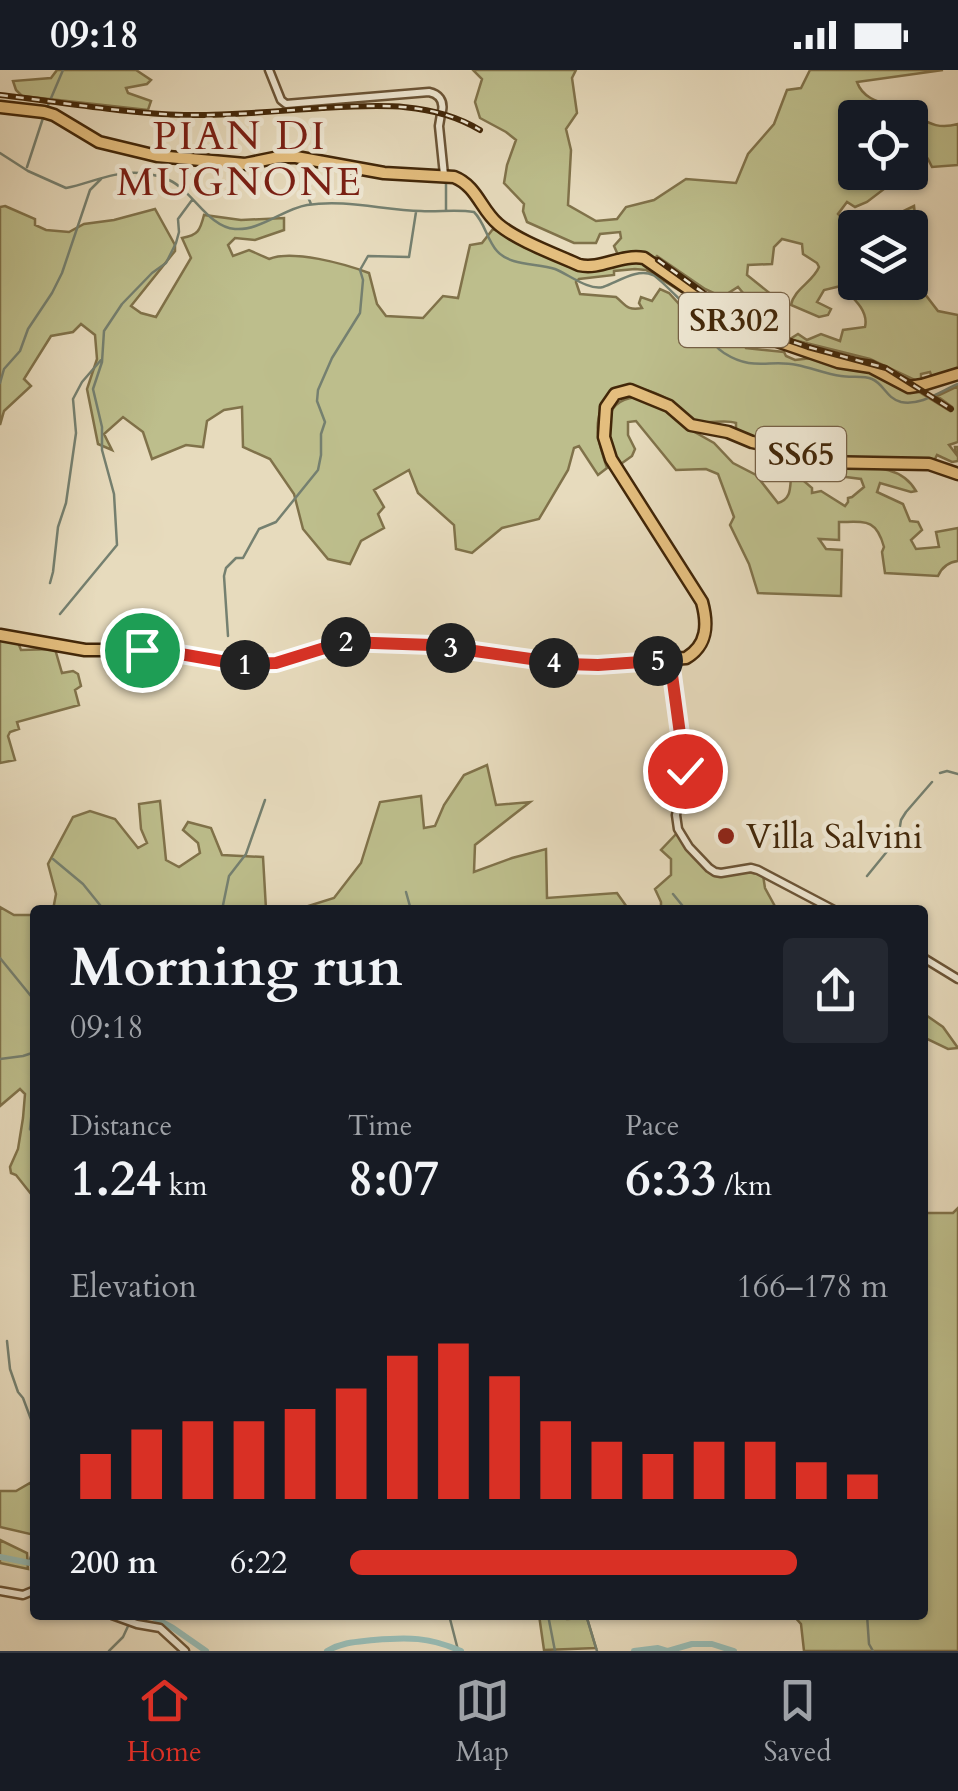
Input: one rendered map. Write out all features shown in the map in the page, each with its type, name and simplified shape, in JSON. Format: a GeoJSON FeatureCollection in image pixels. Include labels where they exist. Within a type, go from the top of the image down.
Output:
{"type":"FeatureCollection","features":[{"type":"Feature","properties":{"kind":"main road"},"geometry":{"type":"LineString","coordinates":[[0,107],[54,115],[99,142],[157,156],[242,164],[296,157],[384,172],[444,175]]}},
{"type":"Feature","properties":{"kind":"main road","name":"SR302"},"geometry":{"type":"LineString","coordinates":[[444,175],[462,180],[502,227],[578,265],[592,267],[627,256],[644,258],[752,330],[828,359],[872,367],[909,387],[958,374]]}},
{"type":"Feature","properties":{"kind":"main road","name":"SS65"},"geometry":{"type":"LineString","coordinates":[[675,660],[693,654],[704,638],[702,602],[611,460],[604,428],[609,407],[621,396],[653,398],[691,425],[783,448],[818,462],[929,464],[958,474]]}},
{"type":"Feature","properties":{"kind":"main road"},"geometry":{"type":"LineString","coordinates":[[0,635],[79,650],[157,650],[238,664],[276,663],[344,642],[432,645],[566,664],[675,660]]}},
{"type":"Feature","properties":{"kind":"street"},"geometry":{"type":"LineString","coordinates":[[269,70],[282,102],[288,104],[432,92],[441,99],[444,175]]}},
{"type":"Feature","properties":{"kind":"street"},"geometry":{"type":"LineString","coordinates":[[675,660],[685,771],[676,824],[689,847],[716,872],[752,868],[824,905]]}},
{"type":"Feature","properties":{"kind":"street"},"geometry":{"type":"LineString","coordinates":[[928,960],[958,979]]}},
{"type":"Feature","properties":{"kind":"street"},"geometry":{"type":"LineString","coordinates":[[0,1591],[23,1595],[30,1592]]}},
{"type":"Feature","properties":{"kind":"street"},"geometry":{"type":"LineString","coordinates":[[125,1620],[160,1628],[185,1651]]}},
{"type":"Feature","properties":{"kind":"green space"},"geometry":{"type":"Polygon","coordinates":[[[57,70],[136,70],[151,80],[126,88],[128,93],[151,101],[148,110],[22,96],[16,90],[13,81],[51,78],[57,70]]]}},
{"type":"Feature","properties":{"kind":"green space"},"geometry":{"type":"Polygon","coordinates":[[[473,70],[576,70],[572,78],[577,113],[566,129],[571,150],[568,205],[596,221],[617,219],[626,207],[654,200],[686,179],[736,183],[748,154],[774,124],[787,90],[801,88],[810,70],[943,70],[857,82],[875,100],[838,100],[838,190],[883,190],[867,202],[855,207],[847,202],[838,210],[838,287],[824,290],[817,302],[831,309],[828,315],[819,317],[791,305],[819,267],[803,254],[802,244],[782,239],[774,247],[772,264],[748,265],[747,275],[777,299],[776,313],[766,317],[771,329],[721,303],[742,309],[748,306],[749,300],[738,287],[722,297],[657,256],[653,260],[618,255],[614,246],[621,238],[620,232],[600,234],[596,243],[574,243],[527,222],[524,204],[504,183],[516,140],[480,118],[475,102],[482,79],[473,70]]]}},
{"type":"Feature","properties":{"kind":"green space"},"geometry":{"type":"Polygon","coordinates":[[[928,122],[958,124],[958,165],[932,167],[928,159],[928,122]]]}},
{"type":"Feature","properties":{"kind":"green space"},"geometry":{"type":"Polygon","coordinates":[[[0,207],[35,219],[35,225],[46,230],[69,232],[84,224],[155,209],[175,251],[131,306],[156,317],[191,258],[182,238],[198,231],[204,215],[241,220],[284,218],[284,230],[255,240],[235,238],[228,245],[233,256],[249,250],[269,259],[304,257],[369,273],[377,304],[386,316],[423,318],[443,296],[458,298],[470,245],[482,243],[493,229],[579,267],[636,261],[716,313],[646,270],[614,271],[614,275],[579,279],[576,282],[580,294],[616,297],[627,307],[637,309],[642,308],[641,297],[652,301],[660,289],[680,305],[686,300],[744,330],[742,341],[746,348],[784,352],[795,360],[812,358],[839,367],[865,369],[916,390],[950,411],[952,407],[937,396],[958,386],[958,442],[949,445],[956,454],[958,447],[958,461],[937,455],[934,461],[832,461],[813,456],[797,445],[736,433],[736,423],[695,421],[660,395],[625,386],[605,403],[599,417],[599,439],[607,468],[598,475],[579,446],[574,448],[568,470],[539,519],[502,528],[472,553],[456,549],[454,525],[418,493],[409,470],[374,490],[384,507],[378,514],[384,528],[361,541],[350,564],[328,559],[303,529],[294,494],[270,459],[243,447],[242,407],[224,410],[207,421],[203,447],[186,445],[152,459],[143,432],[123,417],[104,434],[112,450],[98,444],[87,389],[97,359],[95,335],[81,324],[73,332],[51,336],[24,379],[31,386],[4,411],[0,425],[0,207]]]}},
{"type":"Feature","properties":{"kind":"green space"},"geometry":{"type":"Polygon","coordinates":[[[928,298],[938,311],[958,315],[956,372],[933,380],[930,372],[921,374],[921,383],[870,359],[790,339],[798,334],[807,340],[821,334],[840,341],[843,330],[865,327],[862,309],[855,300],[928,298]]]}},
{"type":"Feature","properties":{"kind":"green space"},"geometry":{"type":"Polygon","coordinates":[[[635,397],[656,403],[684,426],[714,443],[733,463],[756,475],[778,503],[788,496],[791,477],[804,481],[812,493],[821,491],[845,506],[848,498],[864,487],[861,479],[817,479],[798,459],[823,466],[874,468],[898,474],[916,491],[880,483],[877,492],[903,504],[910,521],[918,522],[922,530],[911,540],[916,549],[939,547],[936,532],[958,528],[958,561],[946,566],[938,576],[885,573],[884,547],[873,526],[839,522],[839,540],[819,539],[826,549],[842,550],[841,596],[758,593],[730,525],[734,517],[718,474],[706,469],[676,470],[636,421],[628,422],[628,435],[635,449],[618,466],[609,434],[610,415],[622,401],[635,397]]]}},
{"type":"Feature","properties":{"kind":"green space"},"geometry":{"type":"Polygon","coordinates":[[[0,638],[17,640],[21,650],[55,649],[62,673],[78,674],[81,686],[75,690],[79,705],[17,722],[19,729],[8,736],[15,760],[0,763],[0,638]]]}},
{"type":"Feature","properties":{"kind":"green space"},"geometry":{"type":"Polygon","coordinates":[[[487,765],[496,805],[530,802],[475,845],[474,872],[546,849],[547,898],[617,893],[625,905],[312,905],[334,898],[361,863],[380,802],[421,796],[424,828],[435,826],[464,775],[487,765]]]}},
{"type":"Feature","properties":{"kind":"green space"},"geometry":{"type":"Polygon","coordinates":[[[160,801],[166,860],[179,867],[200,853],[198,843],[183,830],[188,822],[211,828],[222,855],[263,857],[266,905],[54,905],[56,894],[48,864],[73,817],[90,811],[115,819],[138,848],[147,843],[141,829],[139,804],[160,801]]]}},
{"type":"Feature","properties":{"kind":"green space"},"geometry":{"type":"Polygon","coordinates":[[[678,832],[689,852],[718,876],[747,872],[763,875],[774,905],[661,905],[655,889],[671,875],[671,859],[661,850],[678,832]]]}},
{"type":"Feature","properties":{"kind":"green space"},"geometry":{"type":"Polygon","coordinates":[[[0,907],[14,915],[30,915],[30,1193],[10,1167],[18,1149],[25,1094],[20,1089],[0,1106],[0,907]]]}},
{"type":"Feature","properties":{"kind":"green space"},"geometry":{"type":"Polygon","coordinates":[[[928,1016],[943,1027],[958,1048],[948,1049],[928,1039],[928,1016]]]}},
{"type":"Feature","properties":{"kind":"green space"},"geometry":{"type":"Polygon","coordinates":[[[958,1208],[958,1651],[804,1651],[797,1620],[928,1620],[928,1213],[953,1213],[958,1208]]]}},
{"type":"Feature","properties":{"kind":"green space"},"geometry":{"type":"Polygon","coordinates":[[[30,1483],[30,1534],[0,1527],[0,1491],[16,1491],[30,1483]]]}},
{"type":"Feature","properties":{"kind":"green space"},"geometry":{"type":"Polygon","coordinates":[[[0,1540],[27,1553],[28,1569],[0,1563],[0,1540]]]}},
{"type":"Feature","properties":{"kind":"green space"},"geometry":{"type":"Polygon","coordinates":[[[540,1620],[588,1620],[596,1648],[544,1650],[540,1620]]]}},
{"type":"Feature","properties":{"kind":"waterway"},"geometry":{"type":"LineString","coordinates":[[46,110],[63,70]]}},
{"type":"Feature","properties":{"kind":"waterway"},"geometry":{"type":"LineString","coordinates":[[27,167],[43,118]]}},
{"type":"Feature","properties":{"kind":"waterway"},"geometry":{"type":"LineString","coordinates":[[0,153],[66,188],[121,174],[162,177],[178,185],[217,222],[235,229],[253,227],[298,207],[321,203],[474,212],[494,247],[509,259],[555,269],[597,288],[634,274],[653,275],[698,319],[716,347],[735,359],[868,378],[892,397],[908,403],[958,384]]}},
{"type":"Feature","properties":{"kind":"waterway"},"geometry":{"type":"LineString","coordinates":[[0,383],[4,369],[20,351],[28,329],[62,273],[90,190],[101,179]]}},
{"type":"Feature","properties":{"kind":"waterway"},"geometry":{"type":"LineString","coordinates":[[446,180],[446,211]]}},
{"type":"Feature","properties":{"kind":"waterway"},"geometry":{"type":"LineString","coordinates":[[310,186],[311,204]]}},
{"type":"Feature","properties":{"kind":"waterway"},"geometry":{"type":"LineString","coordinates":[[60,614],[117,545],[114,494],[102,450],[102,427],[93,389],[102,362],[104,331],[122,304],[166,263],[176,243],[178,219],[192,200]]}},
{"type":"Feature","properties":{"kind":"waterway"},"geometry":{"type":"LineString","coordinates":[[228,636],[226,568],[236,558],[243,558],[259,529],[276,522],[318,470],[325,422],[317,401],[318,390],[332,358],[360,313],[360,270],[368,256],[409,257],[416,212]]}},
{"type":"Feature","properties":{"kind":"waterway"},"geometry":{"type":"LineString","coordinates":[[50,583],[76,433],[73,399],[101,360]]}},
{"type":"Feature","properties":{"kind":"waterway"},"geometry":{"type":"LineString","coordinates":[[940,773],[958,774]]}},
{"type":"Feature","properties":{"kind":"waterway"},"geometry":{"type":"LineString","coordinates":[[867,876],[898,838],[906,812],[932,782]]}},
{"type":"Feature","properties":{"kind":"waterway"},"geometry":{"type":"LineString","coordinates":[[223,905],[229,876],[246,854],[265,800]]}},
{"type":"Feature","properties":{"kind":"waterway"},"geometry":{"type":"LineString","coordinates":[[53,859],[83,884],[100,905]]}},
{"type":"Feature","properties":{"kind":"waterway"},"geometry":{"type":"LineString","coordinates":[[406,892],[410,905]]}},
{"type":"Feature","properties":{"kind":"waterway"},"geometry":{"type":"LineString","coordinates":[[673,894],[682,905]]}},
{"type":"Feature","properties":{"kind":"waterway"},"geometry":{"type":"LineString","coordinates":[[0,958],[30,995]]}},
{"type":"Feature","properties":{"kind":"waterway"},"geometry":{"type":"LineString","coordinates":[[0,1059],[30,1054]]}},
{"type":"Feature","properties":{"kind":"waterway"},"geometry":{"type":"LineString","coordinates":[[7,1341],[10,1369],[30,1417]]}},
{"type":"Feature","properties":{"kind":"waterway"},"geometry":{"type":"LineString","coordinates":[[0,1557],[30,1563]]}},
{"type":"Feature","properties":{"kind":"waterway"},"geometry":{"type":"LineString","coordinates":[[158,1620],[206,1651]]}},
{"type":"Feature","properties":{"kind":"waterway"},"geometry":{"type":"LineString","coordinates":[[450,1620],[458,1650]]}},
{"type":"Feature","properties":{"kind":"waterway"},"geometry":{"type":"LineString","coordinates":[[549,1620],[555,1651]]}},
{"type":"Feature","properties":{"kind":"waterway"},"geometry":{"type":"LineString","coordinates":[[588,1620],[597,1651]]}},
{"type":"Feature","properties":{"kind":"waterway"},"geometry":{"type":"LineString","coordinates":[[867,1620],[873,1651]]}},
{"type":"Feature","properties":{"kind":"waterway"},"geometry":{"type":"LineString","coordinates":[[109,1651],[129,1624]]}},
{"type":"Feature","properties":{"kind":"waterway"},"geometry":{"type":"LineString","coordinates":[[327,1651],[355,1642],[408,1638],[461,1651]]}},
{"type":"Feature","properties":{"kind":"waterway"},"geometry":{"type":"LineString","coordinates":[[634,1651],[668,1651],[692,1644],[712,1644],[734,1651]]}},
{"type":"Feature","properties":{"kind":"railway"},"geometry":{"type":"LineString","coordinates":[[0,95],[184,115],[403,107],[443,114],[480,130]]}},
{"type":"Feature","properties":{"kind":"railway"},"geometry":{"type":"LineString","coordinates":[[658,260],[741,320],[808,347],[886,368],[951,409]]}},
{"type":"Feature","properties":{"kind":"place","name":"Villa Salvini"},"geometry":{"type":"Point","coordinates":[726,836]}},
{"type":"Feature","properties":{"kind":"district","name":"PIAN DI MUGNONE"},"geometry":{"type":"Point","coordinates":[240,158]}},
{"type":"Feature","properties":{"kind":"route"},"geometry":{"type":"LineString","coordinates":[[142,650],[251,665],[276,663],[344,642],[432,645],[566,664],[670,660],[685,771]]}}]}
